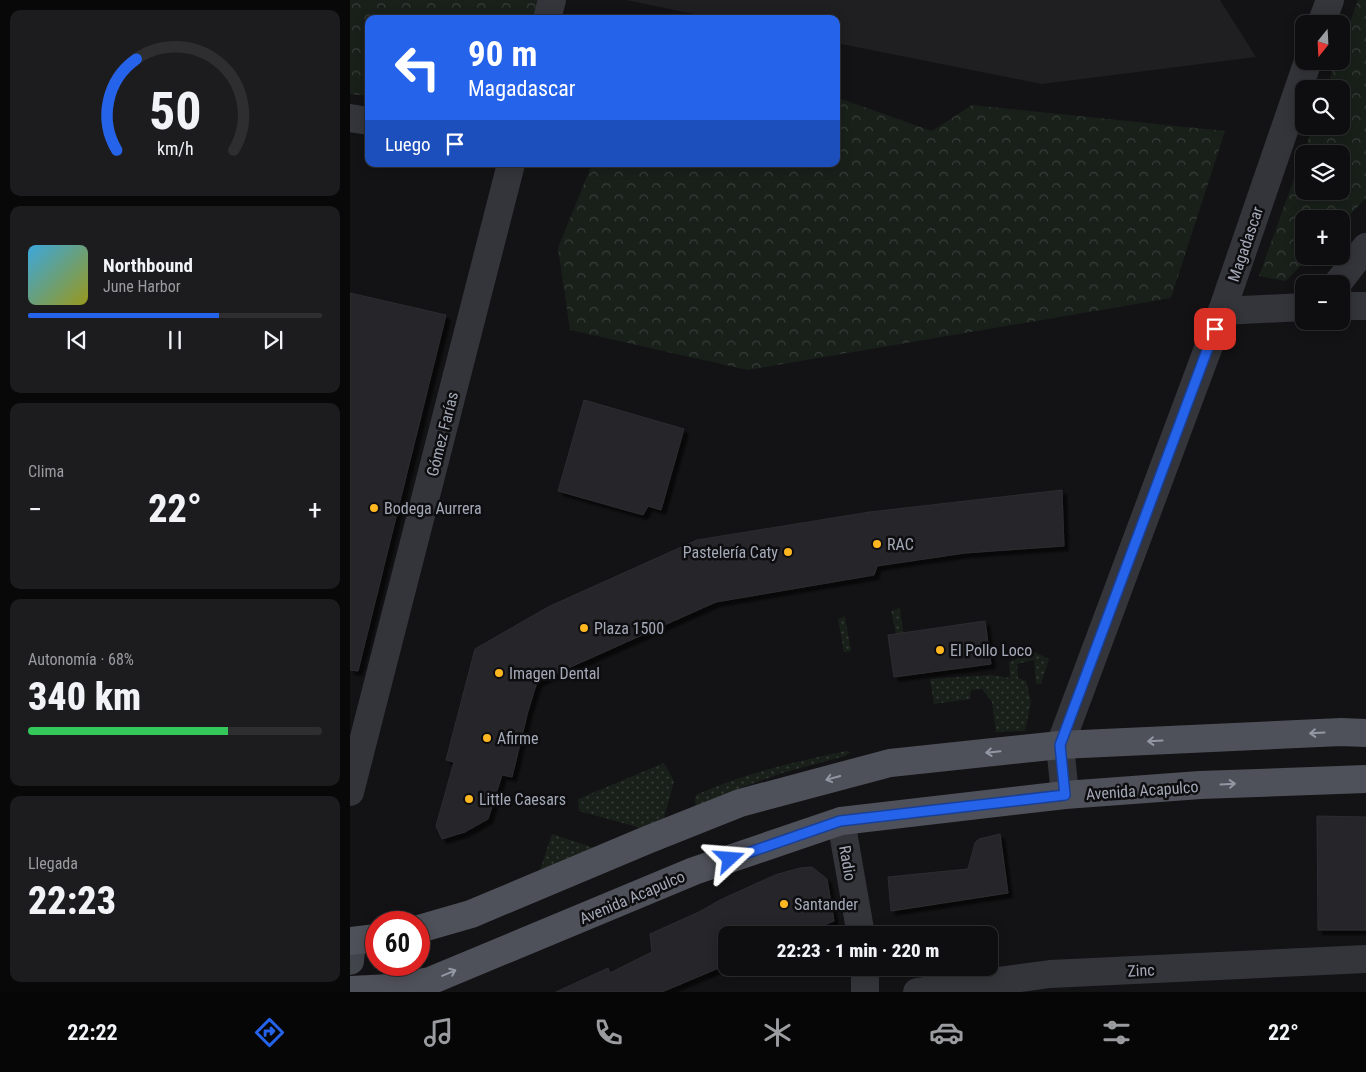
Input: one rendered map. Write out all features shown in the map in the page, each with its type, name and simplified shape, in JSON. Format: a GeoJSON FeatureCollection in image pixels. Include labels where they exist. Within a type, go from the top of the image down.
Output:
{"type":"FeatureCollection","features":[{"type":"Feature","properties":{"kind":"main road"},"geometry":{"type":"LineString","coordinates":[[430,926],[471,914],[740,803],[890,763],[1060,745],[1341,732],[1366,733]]}},
{"type":"Feature","properties":{"kind":"main road","name":"Avenida Acapulco"},"geometry":{"type":"LineString","coordinates":[[350,990],[390,988],[430,981],[694,871],[840,821],[1065,795],[1200,785],[1366,779]]}},
{"type":"Feature","properties":{"kind":"street"},"geometry":{"type":"LineString","coordinates":[[548,15],[552,0]]}},
{"type":"Feature","properties":{"kind":"street"},"geometry":{"type":"LineString","coordinates":[[1324,15],[1330,0]]}},
{"type":"Feature","properties":{"kind":"street","name":"Magadascar"},"geometry":{"type":"LineString","coordinates":[[1065,795],[1060,745],[1222,310],[1305,70]]}},
{"type":"Feature","properties":{"kind":"street"},"geometry":{"type":"LineString","coordinates":[[350,118],[365,120]]}},
{"type":"Feature","properties":{"kind":"street","name":"Gómez Farías"},"geometry":{"type":"LineString","coordinates":[[350,792],[510,167]]}},
{"type":"Feature","properties":{"kind":"street"},"geometry":{"type":"LineString","coordinates":[[1344,275],[1366,246]]}},
{"type":"Feature","properties":{"kind":"street"},"geometry":{"type":"LineString","coordinates":[[1350,306],[1366,306]]}},
{"type":"Feature","properties":{"kind":"street"},"geometry":{"type":"LineString","coordinates":[[1222,310],[1295,307]]}},
{"type":"Feature","properties":{"kind":"street","name":"Radio"},"geometry":{"type":"LineString","coordinates":[[840,821],[859,926]]}},
{"type":"Feature","properties":{"kind":"street","name":"Zinc"},"geometry":{"type":"LineString","coordinates":[[917,992],[1366,959]]}},
{"type":"Feature","properties":{"kind":"street"},"geometry":{"type":"LineString","coordinates":[[865,976],[865,992]]}},
{"type":"Feature","properties":{"kind":"shaded area"},"geometry":{"type":"Polygon","coordinates":[[[626,0],[1220,0],[1256,57],[1042,84],[840,44],[840,15],[699,15],[626,0]]]}},
{"type":"Feature","properties":{"kind":"green space"},"geometry":{"type":"Polygon","coordinates":[[[350,0],[539,0],[535,15],[365,15],[365,96],[350,94],[350,0]]]}},
{"type":"Feature","properties":{"kind":"green space"},"geometry":{"type":"Polygon","coordinates":[[[1358,0],[1366,0],[1366,198],[1350,215],[1350,210],[1295,210],[1295,265],[1301,265],[1286,281],[1259,276],[1295,176],[1295,200],[1350,200],[1350,145],[1306,145],[1310,135],[1350,135],[1350,80],[1329,80],[1333,70],[1350,70],[1350,22],[1358,0]]]}},
{"type":"Feature","properties":{"kind":"green space"},"geometry":{"type":"Polygon","coordinates":[[[840,98],[932,131],[972,105],[1225,131],[1171,298],[748,370],[570,330],[558,248],[591,167],[840,167],[840,98]]]}},
{"type":"Feature","properties":{"kind":"green space"},"geometry":{"type":"Polygon","coordinates":[[[900,608],[904,642],[898,643],[891,611],[900,608]]]}},
{"type":"Feature","properties":{"kind":"green space"},"geometry":{"type":"Polygon","coordinates":[[[845,616],[851,651],[844,652],[838,619],[845,616]]]}},
{"type":"Feature","properties":{"kind":"green space"},"geometry":{"type":"Polygon","coordinates":[[[1034,652],[1049,659],[1041,684],[1036,684],[1034,660],[1017,664],[1018,678],[1026,681],[1031,702],[1025,731],[996,732],[992,702],[982,689],[971,690],[970,699],[934,704],[930,679],[991,675],[1010,678],[1009,662],[1034,652]]]}},
{"type":"Feature","properties":{"kind":"green space"},"geometry":{"type":"Polygon","coordinates":[[[846,751],[851,752],[845,756],[782,773],[740,788],[696,810],[696,795],[714,787],[770,769],[846,751]]]}},
{"type":"Feature","properties":{"kind":"green space"},"geometry":{"type":"Polygon","coordinates":[[[664,763],[674,781],[664,818],[641,828],[579,811],[578,799],[664,763]]]}},
{"type":"Feature","properties":{"kind":"green space"},"geometry":{"type":"Polygon","coordinates":[[[552,834],[604,851],[535,885],[552,834]]]}},
{"type":"Feature","properties":{"kind":"building","name":"Bodega Aurrera"},"geometry":{"type":"Polygon","coordinates":[[[350,293],[446,315],[358,671],[350,670],[350,293]]]}},
{"type":"Feature","properties":{"kind":"building"},"geometry":{"type":"Polygon","coordinates":[[[584,400],[684,429],[661,510],[648,506],[643,515],[558,491],[584,400]]]}},
{"type":"Feature","properties":{"kind":"building","name":"Plaza 1500"},"geometry":{"type":"Polygon","coordinates":[[[1062,490],[1064,546],[965,553],[877,566],[874,575],[716,602],[537,682],[512,777],[502,775],[488,819],[465,832],[442,839],[436,826],[454,762],[446,760],[475,649],[548,607],[697,540],[870,512],[1062,490]]]}},
{"type":"Feature","properties":{"kind":"building","name":"El Pollo Loco"},"geometry":{"type":"Polygon","coordinates":[[[985,621],[991,664],[894,677],[888,635],[985,621]]]}},
{"type":"Feature","properties":{"kind":"building"},"geometry":{"type":"Polygon","coordinates":[[[1317,816],[1366,817],[1366,930],[1318,930],[1317,816]]]}},
{"type":"Feature","properties":{"kind":"building"},"geometry":{"type":"Polygon","coordinates":[[[1000,834],[1008,893],[891,911],[888,877],[968,869],[975,843],[979,839],[1000,834]]]}},
{"type":"Feature","properties":{"kind":"building"},"geometry":{"type":"Polygon","coordinates":[[[812,867],[827,879],[834,921],[822,926],[718,926],[718,968],[662,992],[556,992],[608,968],[610,973],[652,952],[650,934],[775,875],[800,868],[812,867]]]}},
{"type":"Feature","properties":{"kind":"place","name":"Bodega Aurrera"},"geometry":{"type":"Point","coordinates":[374,508]}},
{"type":"Feature","properties":{"kind":"place","name":"RAC"},"geometry":{"type":"Point","coordinates":[877,544]}},
{"type":"Feature","properties":{"kind":"place","name":"Pastelería Caty"},"geometry":{"type":"Point","coordinates":[788,552]}},
{"type":"Feature","properties":{"kind":"place","name":"Plaza 1500"},"geometry":{"type":"Point","coordinates":[584,628]}},
{"type":"Feature","properties":{"kind":"place","name":"El Pollo Loco"},"geometry":{"type":"Point","coordinates":[940,650]}},
{"type":"Feature","properties":{"kind":"place","name":"Imagen Dental"},"geometry":{"type":"Point","coordinates":[499,673]}},
{"type":"Feature","properties":{"kind":"place","name":"Afirme"},"geometry":{"type":"Point","coordinates":[487,738]}},
{"type":"Feature","properties":{"kind":"place","name":"Little Caesars"},"geometry":{"type":"Point","coordinates":[469,799]}},
{"type":"Feature","properties":{"kind":"place","name":"Santander"},"geometry":{"type":"Point","coordinates":[784,904]}},
{"type":"Feature","properties":{"kind":"route"},"geometry":{"type":"LineString","coordinates":[[730,859],[840,821],[1065,795],[1060,745],[1091,667],[1215,329]]}}]}
